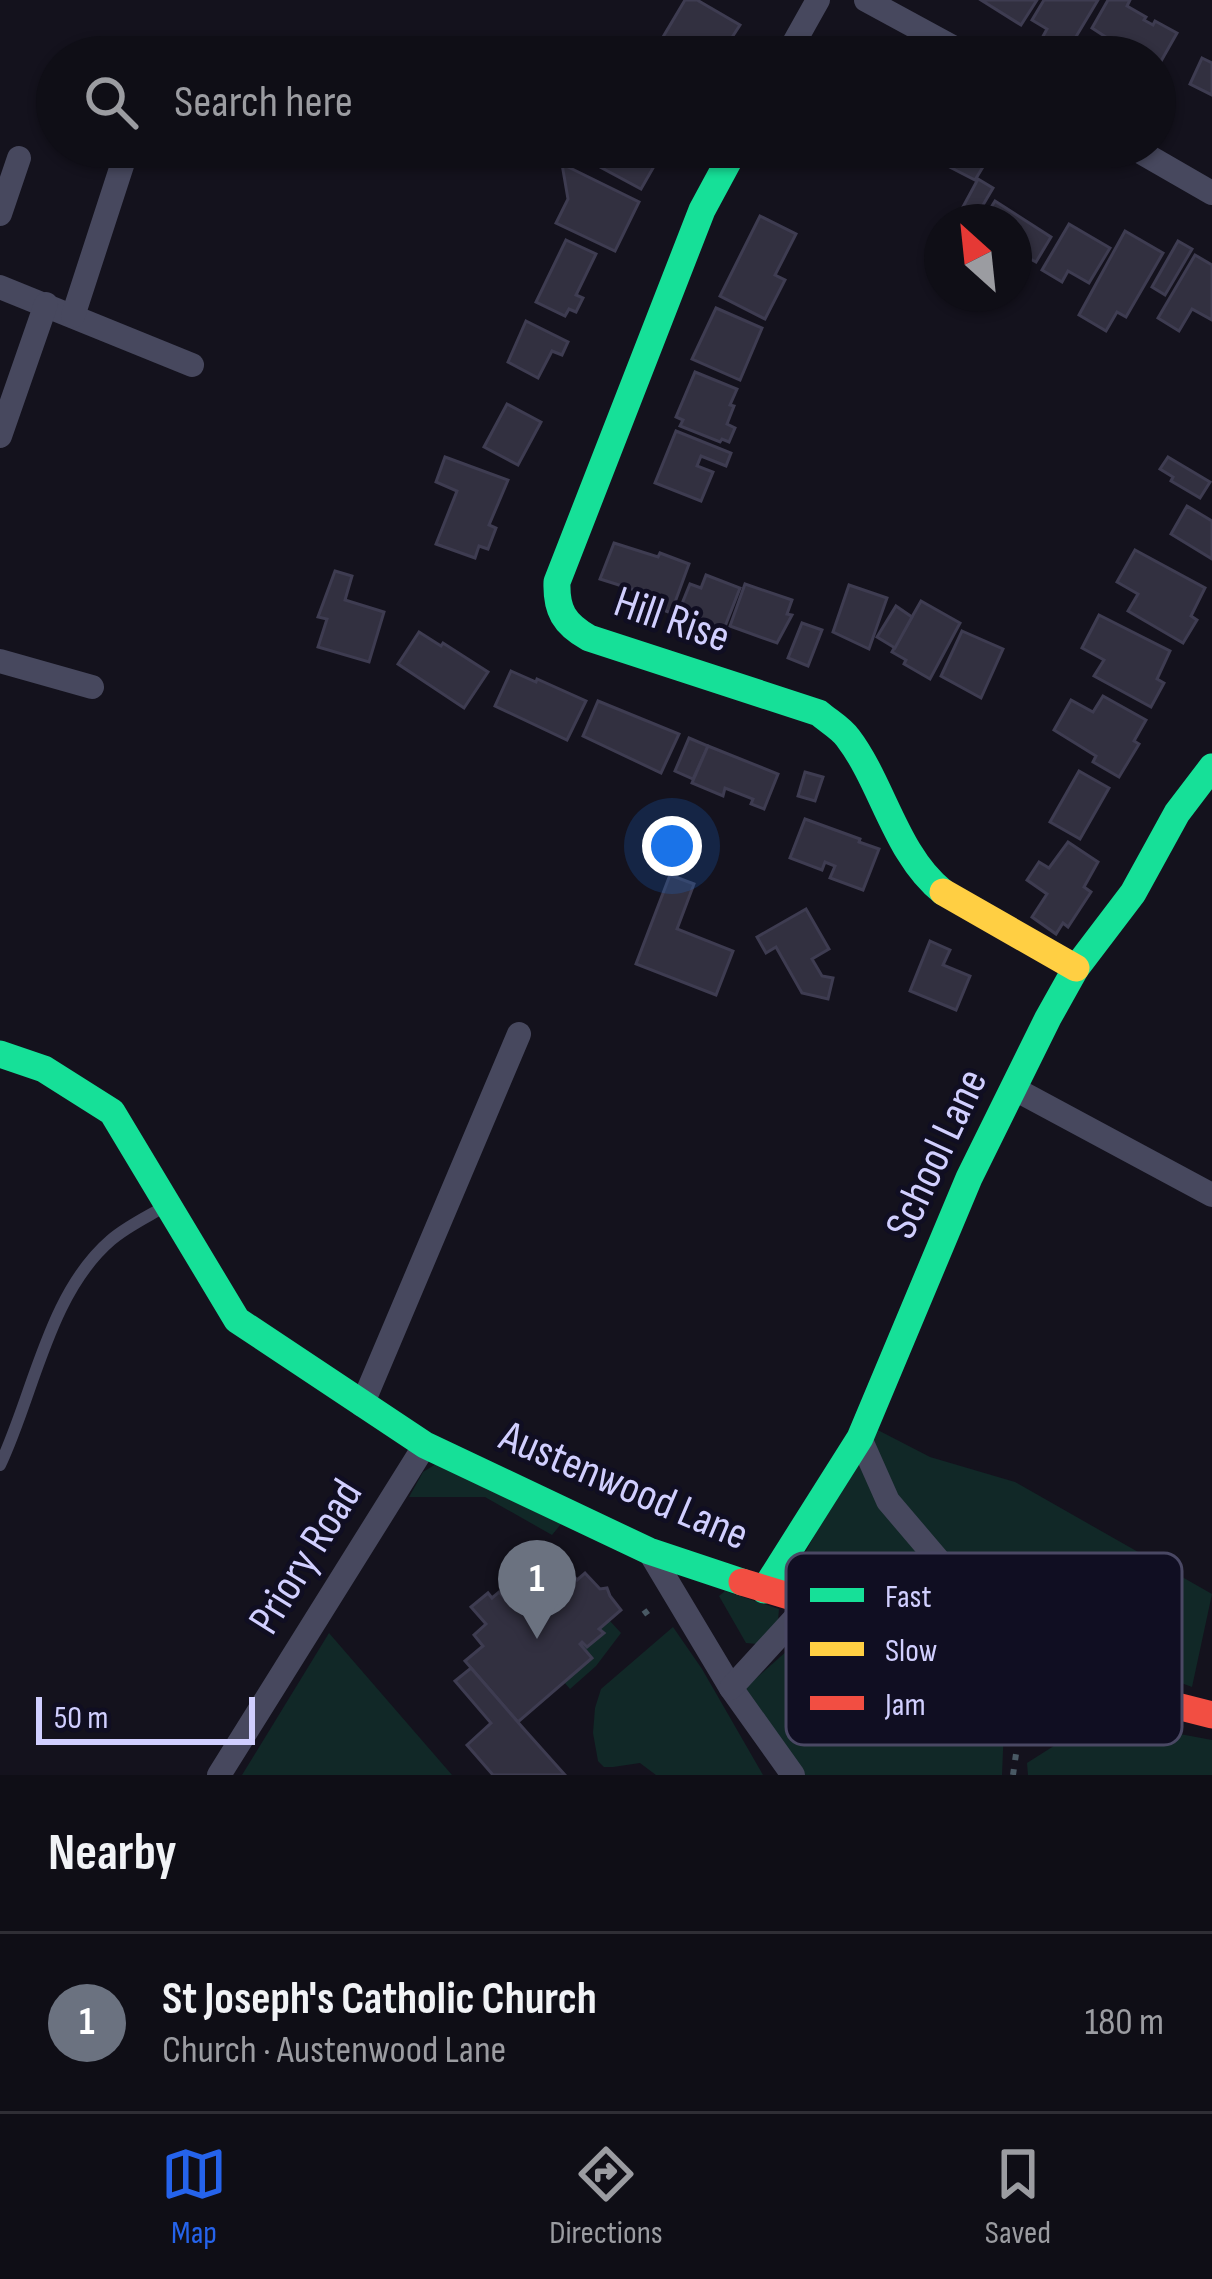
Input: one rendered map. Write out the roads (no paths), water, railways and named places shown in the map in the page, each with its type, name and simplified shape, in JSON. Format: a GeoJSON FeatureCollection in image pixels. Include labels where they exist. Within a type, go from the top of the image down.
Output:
{"type":"FeatureCollection","features":[{"type":"Feature","properties":{"kind":"street"},"geometry":{"type":"LineString","coordinates":[[798,36],[818,0]]}},
{"type":"Feature","properties":{"kind":"street"},"geometry":{"type":"LineString","coordinates":[[866,0],[932,36]]}},
{"type":"Feature","properties":{"kind":"street"},"geometry":{"type":"LineString","coordinates":[[0,214],[19,158]]}},
{"type":"Feature","properties":{"kind":"street"},"geometry":{"type":"LineString","coordinates":[[73,316],[121,168]]}},
{"type":"Feature","properties":{"kind":"street","name":"Hill Rise"},"geometry":{"type":"LineString","coordinates":[[724,168],[701,210],[557,583],[556,602],[562,619],[589,638],[819,713],[847,736],[907,848],[932,883],[1076,968]]}},
{"type":"Feature","properties":{"kind":"street"},"geometry":{"type":"LineString","coordinates":[[1169,168],[1212,193]]}},
{"type":"Feature","properties":{"kind":"street"},"geometry":{"type":"LineString","coordinates":[[0,286],[192,365]]}},
{"type":"Feature","properties":{"kind":"street"},"geometry":{"type":"LineString","coordinates":[[0,436],[46,304]]}},
{"type":"Feature","properties":{"kind":"street"},"geometry":{"type":"LineString","coordinates":[[0,661],[92,687]]}},
{"type":"Feature","properties":{"kind":"street","name":"School Lane"},"geometry":{"type":"LineString","coordinates":[[787,1553],[860,1438],[969,1178],[1076,968],[1133,893],[1177,813],[1212,767]]}},
{"type":"Feature","properties":{"kind":"street"},"geometry":{"type":"LineString","coordinates":[[362,1405],[519,1034]]}},
{"type":"Feature","properties":{"kind":"street","name":"Austenwood Lane"},"geometry":{"type":"LineString","coordinates":[[0,1054],[44,1069],[112,1112],[237,1320],[425,1445],[650,1552],[786,1596]]}},
{"type":"Feature","properties":{"kind":"street"},"geometry":{"type":"LineString","coordinates":[[1013,1088],[1212,1195]]}},
{"type":"Feature","properties":{"kind":"street"},"geometry":{"type":"LineString","coordinates":[[860,1438],[888,1501],[931,1553]]}},
{"type":"Feature","properties":{"kind":"street","name":"Priory Road"},"geometry":{"type":"LineString","coordinates":[[219,1775],[425,1445]]}},
{"type":"Feature","properties":{"kind":"street"},"geometry":{"type":"LineString","coordinates":[[650,1552],[731,1688],[794,1775]]}},
{"type":"Feature","properties":{"kind":"street","name":"School Lane"},"geometry":{"type":"LineString","coordinates":[[764,1589],[786,1554]]}},
{"type":"Feature","properties":{"kind":"street"},"geometry":{"type":"LineString","coordinates":[[731,1688],[786,1628]]}},
{"type":"Feature","properties":{"kind":"street","name":"Austenwood Lane"},"geometry":{"type":"LineString","coordinates":[[1182,1707],[1212,1715]]}},
{"type":"Feature","properties":{"kind":"lane"},"geometry":{"type":"LineString","coordinates":[[0,1465],[76,1278],[112,1239],[168,1205]]}},
{"type":"Feature","properties":{"kind":"place","name":"St Joseph's Catholic Church"},"geometry":{"type":"Point","coordinates":[537,1639]}}]}
